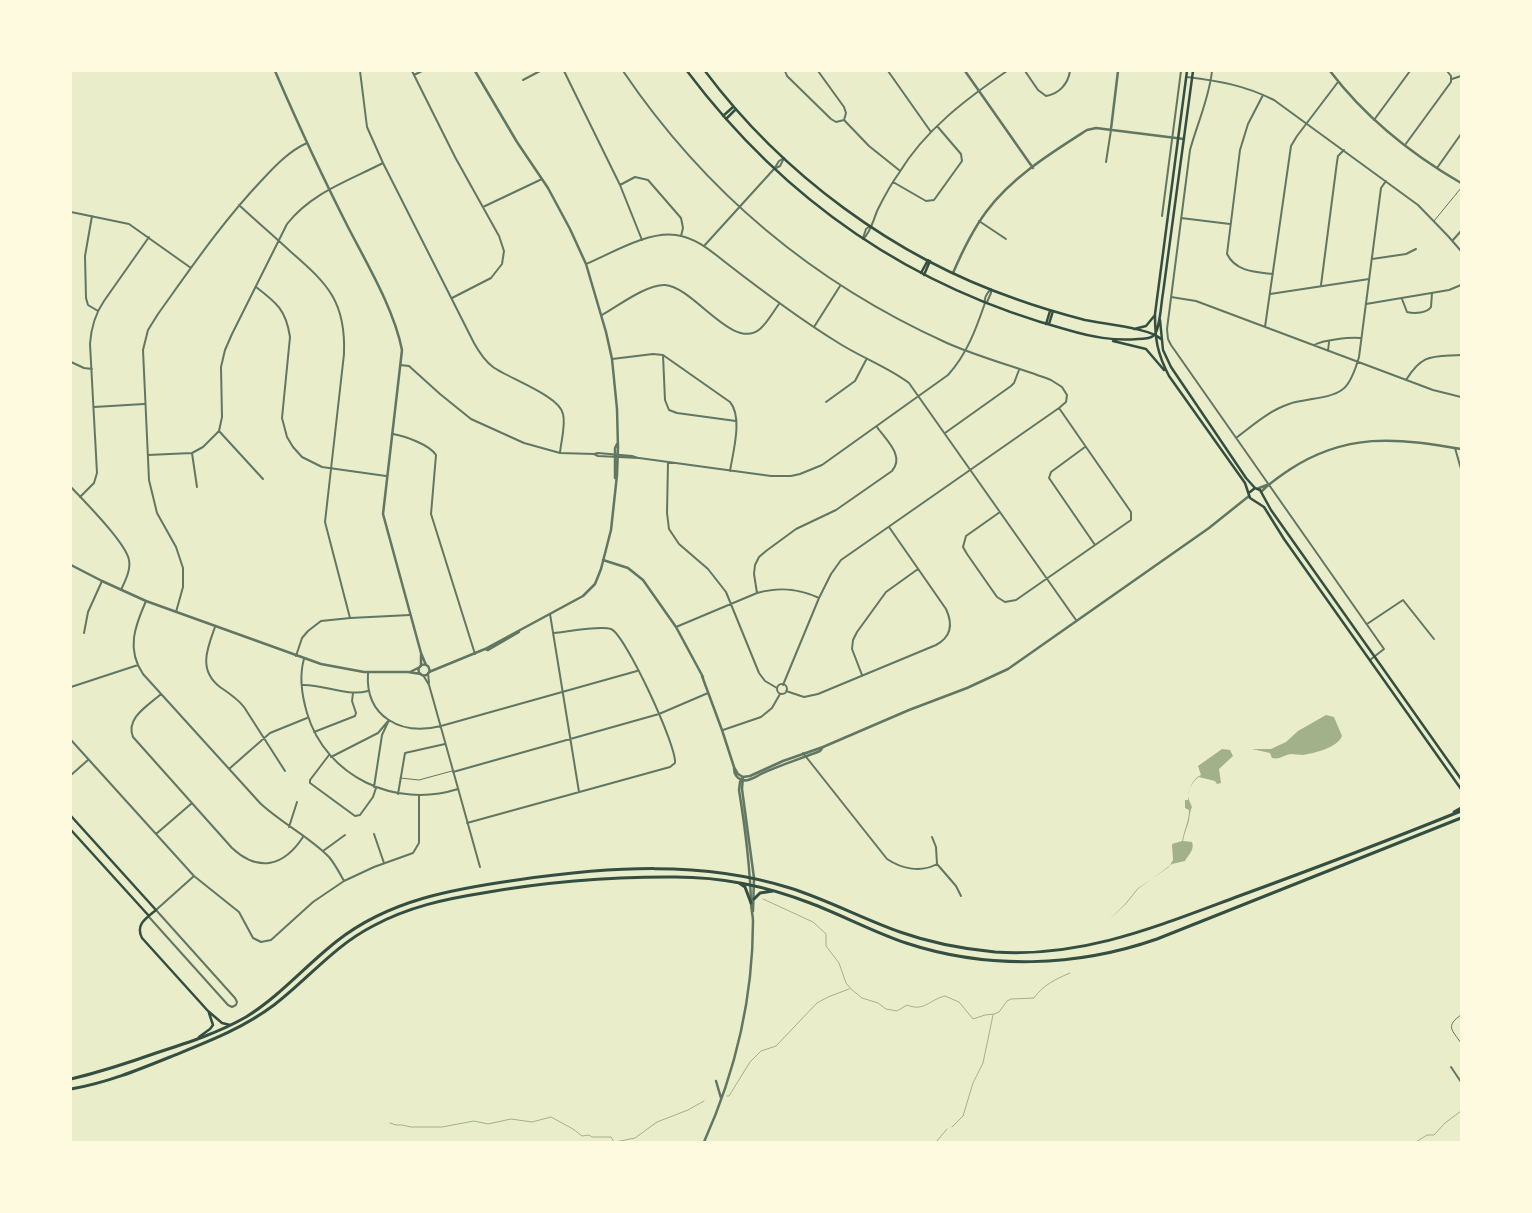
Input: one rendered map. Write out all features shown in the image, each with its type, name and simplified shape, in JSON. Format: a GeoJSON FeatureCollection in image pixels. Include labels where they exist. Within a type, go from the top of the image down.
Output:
{"type":"FeatureCollection","features":[{"type":"Feature","properties":{"kind":"main road"},"geometry":{"type":"LineString","coordinates":[[687,71],[724,117],[774,169],[818,207],[863,239],[922,274],[985,303],[1048,324],[1146,349],[1193,408],[1245,483],[1252,500],[1267,510],[1296,555],[1461,789]]}},
{"type":"Feature","properties":{"kind":"main road"},"geometry":{"type":"LineString","coordinates":[[705,71],[735,108],[784,158],[825,193],[870,226],[929,261],[1014,299],[1051,311],[1155,334],[1161,339]]}},
{"type":"Feature","properties":{"kind":"main road"},"geometry":{"type":"LineString","coordinates":[[1168,375],[1157,348],[1155,314],[1187,71]]}},
{"type":"Feature","properties":{"kind":"main road"},"geometry":{"type":"LineString","coordinates":[[1098,338],[1128,340],[1150,338],[1158,330],[1193,71]]}},
{"type":"Feature","properties":{"kind":"main road"},"geometry":{"type":"LineString","coordinates":[[724,117],[735,108]]}},
{"type":"Feature","properties":{"kind":"main road"},"geometry":{"type":"LineString","coordinates":[[922,274],[929,261]]}},
{"type":"Feature","properties":{"kind":"main road"},"geometry":{"type":"LineString","coordinates":[[1163,293],[1160,326],[1161,339],[1171,367],[1246,478],[1262,493],[1300,551],[1461,780]]}},
{"type":"Feature","properties":{"kind":"main road"},"geometry":{"type":"LineString","coordinates":[[1048,324],[1051,311]]}},
{"type":"Feature","properties":{"kind":"main road"},"geometry":{"type":"LineString","coordinates":[[1129,329],[1146,326],[1155,314]]}},
{"type":"Feature","properties":{"kind":"main road"},"geometry":{"type":"LineString","coordinates":[[1128,340],[1131,334],[1129,329]]}},
{"type":"Feature","properties":{"kind":"main road"},"geometry":{"type":"LineString","coordinates":[[1193,408],[1194,402]]}},
{"type":"Feature","properties":{"kind":"main road"},"geometry":{"type":"LineString","coordinates":[[1249,494],[1257,488]]}},
{"type":"Feature","properties":{"kind":"main road"},"geometry":{"type":"LineString","coordinates":[[1256,501],[1261,498],[1262,493]]}},
{"type":"Feature","properties":{"kind":"main road"},"geometry":{"type":"LineString","coordinates":[[1296,555],[1300,551]]}},
{"type":"Feature","properties":{"kind":"main road"},"geometry":{"type":"LineString","coordinates":[[1412,720],[1420,722]]}},
{"type":"Feature","properties":{"kind":"main road"},"geometry":{"type":"LineString","coordinates":[[1419,730],[1420,722]]}},
{"type":"Feature","properties":{"kind":"main road"},"geometry":{"type":"LineString","coordinates":[[71,1079],[95,1074],[197,1039],[231,1025],[272,999],[328,948],[352,930],[387,910],[421,898],[509,881],[595,872],[673,870],[716,872],[778,884],[814,896],[916,938],[965,948],[1027,953],[1072,949],[1121,938],[1302,873],[1461,810]]}},
{"type":"Feature","properties":{"kind":"main road"},"geometry":{"type":"LineString","coordinates":[[71,816],[156,910],[140,926],[141,936],[208,1011],[222,1023],[231,1025]]}},
{"type":"Feature","properties":{"kind":"main road"},"geometry":{"type":"LineString","coordinates":[[71,1090],[92,1086],[121,1076],[240,1028],[279,1001],[349,940],[375,924],[415,908],[443,900],[500,890],[587,880],[684,877],[736,882],[776,891],[814,904],[895,939],[920,947],[976,958],[1030,961],[1084,957],[1133,946],[1461,819]]}},
{"type":"Feature","properties":{"kind":"main road"},"geometry":{"type":"LineString","coordinates":[[71,830],[149,916]]}},
{"type":"Feature","properties":{"kind":"main road"},"geometry":{"type":"LineString","coordinates":[[1302,873],[1306,880]]}},
{"type":"Feature","properties":{"kind":"main road"},"geometry":{"type":"LineString","coordinates":[[736,882],[745,887],[751,903]]}},
{"type":"Feature","properties":{"kind":"main road"},"geometry":{"type":"LineString","coordinates":[[754,899],[760,893],[776,891]]}},
{"type":"Feature","properties":{"kind":"main road"},"geometry":{"type":"LineString","coordinates":[[197,1039],[213,1026],[213,1020],[208,1011]]}},
{"type":"Feature","properties":{"kind":"street"},"geometry":{"type":"LineString","coordinates":[[275,71],[329,190],[394,322],[402,350],[383,520],[421,653],[429,673],[429,685],[480,867]]}},
{"type":"Feature","properties":{"kind":"street"},"geometry":{"type":"LineString","coordinates":[[360,71],[367,127],[383,163],[474,343],[487,361],[499,370],[530,386],[561,408],[564,416],[560,453]]}},
{"type":"Feature","properties":{"kind":"street"},"geometry":{"type":"LineString","coordinates":[[412,71],[455,157],[503,244],[502,264],[497,272],[485,282],[451,298]]}},
{"type":"Feature","properties":{"kind":"street"},"geometry":{"type":"LineString","coordinates":[[414,75],[422,71]]}},
{"type":"Feature","properties":{"kind":"street"},"geometry":{"type":"LineString","coordinates":[[71,565],[146,601],[215,627],[304,659],[328,666],[368,673],[408,672],[422,675],[429,673],[438,667],[488,650],[583,596],[590,590],[598,578],[611,530],[617,444],[617,409],[612,359],[602,314],[586,264],[567,221],[475,71]]}},
{"type":"Feature","properties":{"kind":"street"},"geometry":{"type":"LineString","coordinates":[[523,80],[540,71]]}},
{"type":"Feature","properties":{"kind":"street"},"geometry":{"type":"LineString","coordinates":[[564,71],[620,184],[642,240]]}},
{"type":"Feature","properties":{"kind":"street"},"geometry":{"type":"LineString","coordinates":[[623,71],[658,119],[687,154],[739,208],[795,254],[840,286],[914,328],[966,351],[1051,380],[1062,387],[1068,397],[1059,408],[841,560],[835,566],[819,598],[783,685],[777,688]]}},
{"type":"Feature","properties":{"kind":"street"},"geometry":{"type":"LineString","coordinates":[[784,71],[831,119],[836,122],[844,120]]}},
{"type":"Feature","properties":{"kind":"street"},"geometry":{"type":"LineString","coordinates":[[818,71],[845,110],[844,120],[869,146],[900,171]]}},
{"type":"Feature","properties":{"kind":"street"},"geometry":{"type":"LineString","coordinates":[[888,71],[931,132]]}},
{"type":"Feature","properties":{"kind":"street"},"geometry":{"type":"LineString","coordinates":[[965,71],[1033,168]]}},
{"type":"Feature","properties":{"kind":"street"},"geometry":{"type":"LineString","coordinates":[[863,239],[863,233],[870,226],[893,182],[931,132],[965,101],[1006,71]]}},
{"type":"Feature","properties":{"kind":"street"},"geometry":{"type":"LineString","coordinates":[[1025,71],[1038,90],[1046,96],[1066,84],[1069,80],[1070,71]]}},
{"type":"Feature","properties":{"kind":"street"},"geometry":{"type":"LineString","coordinates":[[1106,162],[1118,71]]}},
{"type":"Feature","properties":{"kind":"street"},"geometry":{"type":"LineString","coordinates":[[1162,216],[1181,71]]}},
{"type":"Feature","properties":{"kind":"street"},"geometry":{"type":"LineString","coordinates":[[1212,71],[1206,102],[1190,150],[1166,331],[1170,343],[1384,649],[1370,660]]}},
{"type":"Feature","properties":{"kind":"street"},"geometry":{"type":"LineString","coordinates":[[1330,71],[1374,120],[1405,146],[1461,182]]}},
{"type":"Feature","properties":{"kind":"street"},"geometry":{"type":"LineString","coordinates":[[1374,120],[1410,71]]}},
{"type":"Feature","properties":{"kind":"street"},"geometry":{"type":"LineString","coordinates":[[1450,72],[1452,79]]}},
{"type":"Feature","properties":{"kind":"street"},"geometry":{"type":"LineString","coordinates":[[1405,146],[1452,79],[1461,76]]}},
{"type":"Feature","properties":{"kind":"street"},"geometry":{"type":"LineString","coordinates":[[1187,77],[1242,86],[1274,100],[1418,205],[1461,251]]}},
{"type":"Feature","properties":{"kind":"street"},"geometry":{"type":"LineString","coordinates":[[1265,327],[1291,146],[1338,82]]}},
{"type":"Feature","properties":{"kind":"street"},"geometry":{"type":"LineString","coordinates":[[1263,94],[1242,140],[1227,254],[1230,261],[1244,270],[1273,274]]}},
{"type":"Feature","properties":{"kind":"street"},"geometry":{"type":"LineString","coordinates":[[893,182],[926,201],[934,200],[963,158],[937,126]]}},
{"type":"Feature","properties":{"kind":"street"},"geometry":{"type":"LineString","coordinates":[[953,273],[979,221],[1006,190],[1033,168],[1087,130],[1093,128],[1111,129],[1184,139]]}},
{"type":"Feature","properties":{"kind":"street"},"geometry":{"type":"LineString","coordinates":[[1437,168],[1461,134]]}},
{"type":"Feature","properties":{"kind":"street"},"geometry":{"type":"LineString","coordinates":[[176,612],[183,590],[183,568],[178,550],[163,526],[154,506],[149,480],[143,357],[146,335],[158,314],[239,205],[274,167],[289,154],[307,143]]}},
{"type":"Feature","properties":{"kind":"street"},"geometry":{"type":"LineString","coordinates":[[1321,285],[1338,156],[1344,150]]}},
{"type":"Feature","properties":{"kind":"street"},"geometry":{"type":"LineString","coordinates":[[704,246],[774,169],[783,163],[784,158]]}},
{"type":"Feature","properties":{"kind":"street"},"geometry":{"type":"LineString","coordinates":[[148,455],[192,453],[203,447],[219,432],[222,417],[221,378],[223,359],[228,342],[287,224],[298,210],[310,200],[383,163]]}},
{"type":"Feature","properties":{"kind":"street"},"geometry":{"type":"LineString","coordinates":[[620,184],[635,177],[648,180],[681,218],[683,228],[681,236]]}},
{"type":"Feature","properties":{"kind":"street"},"geometry":{"type":"LineString","coordinates":[[483,207],[542,179]]}},
{"type":"Feature","properties":{"kind":"street"},"geometry":{"type":"LineString","coordinates":[[1236,438],[1287,404],[1339,393],[1350,381],[1358,362],[1381,188],[1386,181]]}},
{"type":"Feature","properties":{"kind":"street"},"geometry":{"type":"LineString","coordinates":[[239,205],[314,272],[326,286],[337,305],[343,323],[344,354],[324,522],[350,618]]}},
{"type":"Feature","properties":{"kind":"street"},"geometry":{"type":"LineString","coordinates":[[71,212],[126,223],[149,237],[191,268]]}},
{"type":"Feature","properties":{"kind":"street"},"geometry":{"type":"LineString","coordinates":[[92,216],[86,254],[86,298],[89,306],[98,311]]}},
{"type":"Feature","properties":{"kind":"street"},"geometry":{"type":"LineString","coordinates":[[1181,218],[1230,224]]}},
{"type":"Feature","properties":{"kind":"street"},"geometry":{"type":"LineString","coordinates":[[979,221],[1006,239]]}},
{"type":"Feature","properties":{"kind":"street"},"geometry":{"type":"LineString","coordinates":[[1452,241],[1461,231]]}},
{"type":"Feature","properties":{"kind":"street"},"geometry":{"type":"LineString","coordinates":[[586,264],[642,240],[664,235],[681,236],[704,246],[779,304],[814,327],[866,360],[902,377],[910,383],[1076,620]]}},
{"type":"Feature","properties":{"kind":"street"},"geometry":{"type":"LineString","coordinates":[[80,497],[94,483],[97,476],[91,338],[98,311],[149,237]]}},
{"type":"Feature","properties":{"kind":"street"},"geometry":{"type":"LineString","coordinates":[[1372,259],[1406,254],[1416,249]]}},
{"type":"Feature","properties":{"kind":"street"},"geometry":{"type":"LineString","coordinates":[[1270,294],[1369,279]]}},
{"type":"Feature","properties":{"kind":"street"},"geometry":{"type":"LineString","coordinates":[[602,314],[650,288],[664,285],[682,292],[734,331],[747,334],[759,330],[779,304]]}},
{"type":"Feature","properties":{"kind":"street"},"geometry":{"type":"LineString","coordinates":[[1366,304],[1449,290],[1461,285]]}},
{"type":"Feature","properties":{"kind":"street"},"geometry":{"type":"LineString","coordinates":[[814,327],[840,286]]}},
{"type":"Feature","properties":{"kind":"street"},"geometry":{"type":"LineString","coordinates":[[256,287],[278,306],[286,316],[289,326],[290,337],[282,411],[283,427],[293,447],[302,458],[312,464],[330,469],[387,476]]}},
{"type":"Feature","properties":{"kind":"street"},"geometry":{"type":"LineString","coordinates":[[400,365],[409,366],[471,419],[524,443],[560,453],[632,456],[730,471],[771,476],[790,476],[822,465],[948,375],[957,366],[966,351],[985,303],[984,300],[991,289]]}},
{"type":"Feature","properties":{"kind":"street"},"geometry":{"type":"LineString","coordinates":[[1402,299],[1407,312],[1426,311],[1431,307],[1432,293]]}},
{"type":"Feature","properties":{"kind":"street"},"geometry":{"type":"LineString","coordinates":[[1171,297],[1196,301],[1433,390],[1461,396]]}},
{"type":"Feature","properties":{"kind":"street"},"geometry":{"type":"LineString","coordinates":[[1314,345],[1354,337],[1360,338]]}},
{"type":"Feature","properties":{"kind":"street"},"geometry":{"type":"LineString","coordinates":[[1328,350],[1329,342]]}},
{"type":"Feature","properties":{"kind":"street"},"geometry":{"type":"LineString","coordinates":[[612,359],[653,354],[663,355],[730,402],[736,410],[737,422],[730,471]]}},
{"type":"Feature","properties":{"kind":"street"},"geometry":{"type":"LineString","coordinates":[[663,355],[665,400],[669,410],[677,414],[737,422]]}},
{"type":"Feature","properties":{"kind":"street"},"geometry":{"type":"LineString","coordinates":[[1406,380],[1418,363],[1426,358],[1461,355]]}},
{"type":"Feature","properties":{"kind":"street"},"geometry":{"type":"LineString","coordinates":[[826,402],[855,381],[866,360]]}},
{"type":"Feature","properties":{"kind":"street"},"geometry":{"type":"LineString","coordinates":[[71,362],[85,369],[92,369]]}},
{"type":"Feature","properties":{"kind":"street"},"geometry":{"type":"LineString","coordinates":[[945,433],[1012,386],[1019,370]]}},
{"type":"Feature","properties":{"kind":"street"},"geometry":{"type":"LineString","coordinates":[[94,407],[145,404]]}},
{"type":"Feature","properties":{"kind":"street"},"geometry":{"type":"LineString","coordinates":[[1000,512],[966,536],[963,547],[998,597],[1006,602],[1016,600],[1128,523],[1131,512],[1059,408]]}},
{"type":"Feature","properties":{"kind":"street"},"geometry":{"type":"LineString","coordinates":[[757,593],[754,574],[755,565],[759,557],[796,529],[836,510],[892,471],[896,466],[896,455],[877,427]]}},
{"type":"Feature","properties":{"kind":"street"},"geometry":{"type":"LineString","coordinates":[[219,432],[263,479]]}},
{"type":"Feature","properties":{"kind":"street"},"geometry":{"type":"LineString","coordinates":[[392,434],[402,436],[432,449],[436,456],[431,514],[475,654]]}},
{"type":"Feature","properties":{"kind":"street"},"geometry":{"type":"LineString","coordinates":[[1257,488],[1269,484],[1304,460],[1337,446],[1387,441],[1423,443],[1461,449]]}},
{"type":"Feature","properties":{"kind":"street"},"geometry":{"type":"LineString","coordinates":[[1086,447],[1051,472],[1049,478],[1095,545]]}},
{"type":"Feature","properties":{"kind":"street"},"geometry":{"type":"LineString","coordinates":[[1455,448],[1461,469]]}},
{"type":"Feature","properties":{"kind":"street"},"geometry":{"type":"LineString","coordinates":[[192,453],[197,487]]}},
{"type":"Feature","properties":{"kind":"street"},"geometry":{"type":"LineString","coordinates":[[668,462],[667,512],[669,528],[679,544],[715,576],[726,592],[759,673],[765,681],[777,688],[777,692],[780,694]]}},
{"type":"Feature","properties":{"kind":"street"},"geometry":{"type":"LineString","coordinates":[[1262,493],[1269,484]]}},
{"type":"Feature","properties":{"kind":"street"},"geometry":{"type":"LineString","coordinates":[[71,487],[127,554],[129,566],[121,590]]}},
{"type":"Feature","properties":{"kind":"street"},"geometry":{"type":"LineString","coordinates":[[743,779],[783,762],[820,750],[915,707],[966,688],[1003,671],[1239,505],[1249,494]]}},
{"type":"Feature","properties":{"kind":"street"},"geometry":{"type":"LineString","coordinates":[[1239,505],[1252,500]]}},
{"type":"Feature","properties":{"kind":"street"},"geometry":{"type":"LineString","coordinates":[[722,730],[761,716],[772,708],[780,694],[786,692],[801,697],[810,697],[936,645],[948,635],[950,617],[946,609],[889,527]]}},
{"type":"Feature","properties":{"kind":"street"},"geometry":{"type":"LineString","coordinates":[[604,560],[628,568],[638,576],[676,626],[702,676],[734,766],[743,779]]}},
{"type":"Feature","properties":{"kind":"street"},"geometry":{"type":"LineString","coordinates":[[862,675],[852,649],[858,632],[886,592],[918,569]]}},
{"type":"Feature","properties":{"kind":"street"},"geometry":{"type":"LineString","coordinates":[[84,633],[86,616],[102,581]]}},
{"type":"Feature","properties":{"kind":"street"},"geometry":{"type":"LineString","coordinates":[[676,626],[757,593],[777,589],[799,590],[819,598]]}},
{"type":"Feature","properties":{"kind":"street"},"geometry":{"type":"LineString","coordinates":[[1367,624],[1404,600],[1434,640]]}},
{"type":"Feature","properties":{"kind":"street"},"geometry":{"type":"LineString","coordinates":[[146,601],[133,635],[133,645],[138,665],[161,694],[267,810],[323,851],[333,861],[344,881]]}},
{"type":"Feature","properties":{"kind":"street"},"geometry":{"type":"LineString","coordinates":[[550,614],[579,792]]}},
{"type":"Feature","properties":{"kind":"street"},"geometry":{"type":"LineString","coordinates":[[296,656],[302,638],[314,625],[328,620],[410,615]]}},
{"type":"Feature","properties":{"kind":"street"},"geometry":{"type":"LineString","coordinates":[[215,627],[206,654],[207,668],[210,676],[241,703],[285,771]]}},
{"type":"Feature","properties":{"kind":"street"},"geometry":{"type":"LineString","coordinates":[[467,823],[673,765],[675,758],[659,714],[638,670],[618,635],[613,630],[600,628],[554,633]]}},
{"type":"Feature","properties":{"kind":"street"},"geometry":{"type":"LineString","coordinates":[[421,653],[420,667],[422,675],[429,685]]}},
{"type":"Feature","properties":{"kind":"street"},"geometry":{"type":"LineString","coordinates":[[304,659],[302,685],[308,717],[314,732],[331,756],[352,775],[375,788],[398,794],[419,796],[458,789]]}},
{"type":"Feature","properties":{"kind":"street"},"geometry":{"type":"LineString","coordinates":[[71,687],[138,665]]}},
{"type":"Feature","properties":{"kind":"street"},"geometry":{"type":"LineString","coordinates":[[408,672],[420,667],[438,667]]}},
{"type":"Feature","properties":{"kind":"street"},"geometry":{"type":"LineString","coordinates":[[368,673],[369,691],[378,709],[400,726],[413,729],[427,729],[638,670]]}},
{"type":"Feature","properties":{"kind":"street"},"geometry":{"type":"LineString","coordinates":[[302,685],[353,693],[369,691]]}},
{"type":"Feature","properties":{"kind":"street"},"geometry":{"type":"LineString","coordinates":[[783,685],[786,688],[786,692]]}},
{"type":"Feature","properties":{"kind":"street"},"geometry":{"type":"LineString","coordinates":[[314,732],[355,716],[356,713],[352,701],[353,693]]}},
{"type":"Feature","properties":{"kind":"street"},"geometry":{"type":"LineString","coordinates":[[453,771],[659,714],[708,693]]}},
{"type":"Feature","properties":{"kind":"street"},"geometry":{"type":"LineString","coordinates":[[161,694],[133,720],[131,732],[135,739],[232,848],[242,857],[253,862],[266,864],[282,859],[291,852],[303,837]]}},
{"type":"Feature","properties":{"kind":"street"},"geometry":{"type":"LineString","coordinates":[[229,769],[264,738],[279,728],[308,717]]}},
{"type":"Feature","properties":{"kind":"street"},"geometry":{"type":"LineString","coordinates":[[390,720],[382,735],[373,797],[360,815],[355,816],[310,784],[310,780],[331,756],[378,733],[390,720]]}},
{"type":"Feature","properties":{"kind":"street"},"geometry":{"type":"LineString","coordinates":[[71,740],[194,876],[239,912],[252,938],[261,942],[270,940],[313,902],[344,881],[411,855],[417,849],[419,842],[419,796]]}},
{"type":"Feature","properties":{"kind":"street"},"geometry":{"type":"LineString","coordinates":[[398,794],[405,754],[445,744]]}},
{"type":"Feature","properties":{"kind":"street"},"geometry":{"type":"LineString","coordinates":[[804,755],[887,859],[899,866],[910,868],[922,868],[937,864]]}},
{"type":"Feature","properties":{"kind":"street"},"geometry":{"type":"LineString","coordinates":[[71,775],[89,760]]}},
{"type":"Feature","properties":{"kind":"street"},"geometry":{"type":"LineString","coordinates":[[743,779],[742,789],[752,878],[751,903],[753,912]]}},
{"type":"Feature","properties":{"kind":"street"},"geometry":{"type":"LineString","coordinates":[[289,827],[297,802]]}},
{"type":"Feature","properties":{"kind":"street"},"geometry":{"type":"LineString","coordinates":[[156,834],[192,803]]}},
{"type":"Feature","properties":{"kind":"street"},"geometry":{"type":"LineString","coordinates":[[374,834],[384,864]]}},
{"type":"Feature","properties":{"kind":"street"},"geometry":{"type":"LineString","coordinates":[[323,851],[345,835]]}},
{"type":"Feature","properties":{"kind":"street"},"geometry":{"type":"LineString","coordinates":[[932,837],[936,847],[937,864],[956,886],[961,896]]}},
{"type":"Feature","properties":{"kind":"street"},"geometry":{"type":"LineString","coordinates":[[149,916],[228,1005],[232,1007],[236,1005],[235,998],[156,910],[194,876]]}},
{"type":"Feature","properties":{"kind":"street"},"geometry":{"type":"LineString","coordinates":[[704,1142],[721,1100],[741,1032],[748,988],[754,899],[752,885]]}},
{"type":"Feature","properties":{"kind":"street"},"geometry":{"type":"LineString","coordinates":[[1451,1067],[1461,1082]]}},
{"type":"Feature","properties":{"kind":"street"},"geometry":{"type":"LineString","coordinates":[[716,1081],[721,1100]]}},
{"type":"Feature","properties":{"kind":"lane"},"geometry":{"type":"LineString","coordinates":[[1434,221],[1461,188]]}},
{"type":"Feature","properties":{"kind":"lane"},"geometry":{"type":"LineString","coordinates":[[400,778],[419,780],[453,771]]}},
{"type":"Feature","properties":{"kind":"lane"},"geometry":{"type":"LineString","coordinates":[[1461,1016],[1452,1022],[1451,1026],[1451,1030],[1461,1043]]}},
{"type":"Feature","properties":{"kind":"shaded area"},"geometry":{"type":"Polygon","coordinates":[[[1326,715],[1334,717],[1342,736],[1331,747],[1303,755],[1291,754],[1272,758],[1270,753],[1252,749],[1271,749],[1286,742],[1298,731],[1326,715]]]}},
{"type":"Feature","properties":{"kind":"shaded area"},"geometry":{"type":"Polygon","coordinates":[[[1222,749],[1230,750],[1233,756],[1219,769],[1221,783],[1217,784],[1215,781],[1199,777],[1190,788],[1195,779],[1201,775],[1198,766],[1222,749]]]}},
{"type":"Feature","properties":{"kind":"shaded area"},"geometry":{"type":"Polygon","coordinates":[[[1188,795],[1192,807],[1183,841],[1192,842],[1193,848],[1185,861],[1170,866],[1173,860],[1172,844],[1182,841],[1187,822],[1189,810],[1185,808],[1185,800],[1188,800],[1188,795]]]}},
{"type":"Feature","properties":{"kind":"shaded area"},"geometry":{"type":"Polygon","coordinates":[[[1152,878],[1138,889],[1109,920],[1137,889],[1152,878]]]}},
{"type":"Feature","properties":{"kind":"waterway"},"geometry":{"type":"LineString","coordinates":[[763,899],[813,922],[826,934],[826,946],[839,963],[846,983],[851,989],[862,998],[878,1003],[886,1009],[897,1011],[907,1005],[918,1007],[945,996],[959,1002],[973,1019],[999,1012],[1007,1001],[1011,999],[1034,998],[1046,986],[1070,973]]}},
{"type":"Feature","properties":{"kind":"waterway"},"geometry":{"type":"LineString","coordinates":[[727,1096],[729,1096],[750,1062],[761,1051],[776,1046],[817,1003],[849,989]]}},
{"type":"Feature","properties":{"kind":"waterway"},"geometry":{"type":"LineString","coordinates":[[952,1127],[963,1116],[973,1083],[983,1063],[993,1015]]}},
{"type":"Feature","properties":{"kind":"waterway"},"geometry":{"type":"LineString","coordinates":[[615,1142],[635,1138],[657,1122],[688,1110],[704,1101]]}},
{"type":"Feature","properties":{"kind":"waterway"},"geometry":{"type":"LineString","coordinates":[[1416,1142],[1427,1135],[1434,1135],[1445,1123],[1461,1111]]}},
{"type":"Feature","properties":{"kind":"waterway"},"geometry":{"type":"LineString","coordinates":[[390,1123],[411,1127],[442,1127],[474,1121],[488,1124],[511,1119],[532,1122],[551,1117],[582,1136],[611,1137],[614,1142]]}},
{"type":"Feature","properties":{"kind":"waterway"},"geometry":{"type":"LineString","coordinates":[[936,1142],[947,1129]]}}]}
